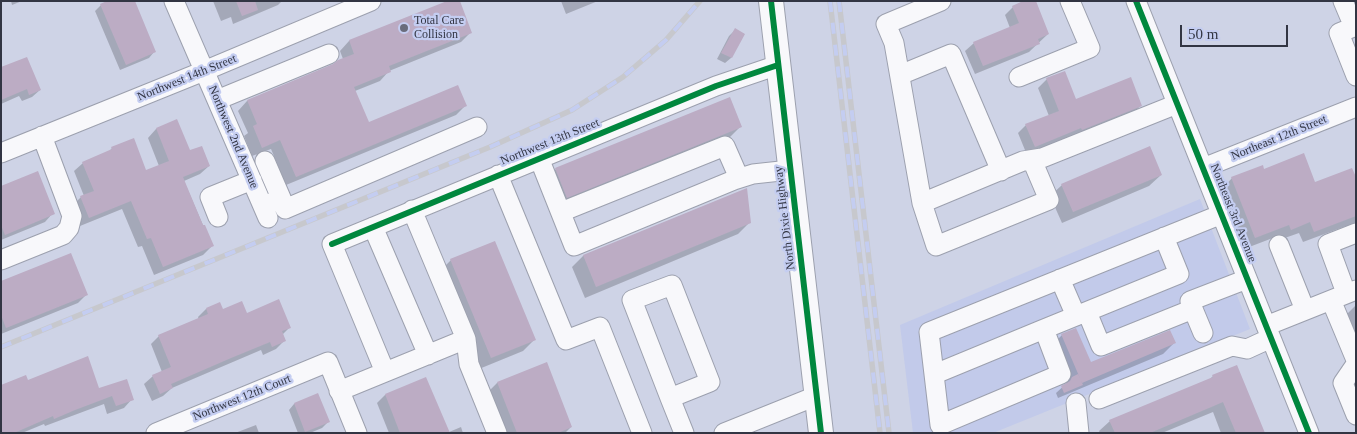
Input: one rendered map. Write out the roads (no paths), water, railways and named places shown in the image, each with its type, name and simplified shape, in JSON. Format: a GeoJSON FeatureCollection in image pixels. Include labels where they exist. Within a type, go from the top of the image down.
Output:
{"type":"FeatureCollection","features":[{"type":"Feature","properties":{"kind":"main road","name":"North Dixie Highway"},"geometry":{"type":"LineString","coordinates":[[771,1],[820,433]]}},
{"type":"Feature","properties":{"kind":"street","name":"Northwest 2nd Avenue"},"geometry":{"type":"LineString","coordinates":[[174,1],[266,212],[281,198]]}},
{"type":"Feature","properties":{"kind":"street","name":"Northwest 14th Street"},"geometry":{"type":"LineString","coordinates":[[1,153],[371,1]]}},
{"type":"Feature","properties":{"kind":"street"},"geometry":{"type":"LineString","coordinates":[[941,1],[886,24],[894,43],[922,203],[936,246],[1049,200],[1032,160]]}},
{"type":"Feature","properties":{"kind":"street"},"geometry":{"type":"LineString","coordinates":[[1019,77],[1090,48],[1070,1]]}},
{"type":"Feature","properties":{"kind":"street","name":"Northeast 3rd Avenue"},"geometry":{"type":"LineString","coordinates":[[1136,1],[1309,433]]}},
{"type":"Feature","properties":{"kind":"street"},"geometry":{"type":"LineString","coordinates":[[1343,1],[1355,27],[1339,33],[1355,74]]}},
{"type":"Feature","properties":{"kind":"street"},"geometry":{"type":"LineString","coordinates":[[217,100],[329,54]]}},
{"type":"Feature","properties":{"kind":"street"},"geometry":{"type":"LineString","coordinates":[[900,75],[951,54],[1000,171]]}},
{"type":"Feature","properties":{"kind":"street","name":"Northwest 13th Street"},"geometry":{"type":"LineString","coordinates":[[385,372],[332,244],[716,86],[778,65]]}},
{"type":"Feature","properties":{"kind":"street"},"geometry":{"type":"LineString","coordinates":[[922,203],[1023,162],[1042,158],[1177,104]]}},
{"type":"Feature","properties":{"kind":"street","name":"Northeast 12th Street"},"geometry":{"type":"LineString","coordinates":[[1203,168],[1356,107]]}},
{"type":"Feature","properties":{"kind":"street"},"geometry":{"type":"LineString","coordinates":[[265,162],[285,208],[478,127]]}},
{"type":"Feature","properties":{"kind":"street"},"geometry":{"type":"LineString","coordinates":[[1,260],[63,235],[71,222],[72,216],[42,136]]}},
{"type":"Feature","properties":{"kind":"street"},"geometry":{"type":"LineString","coordinates":[[561,212],[725,146],[739,178]]}},
{"type":"Feature","properties":{"kind":"street"},"geometry":{"type":"LineString","coordinates":[[539,158],[574,246],[739,178],[753,174],[790,170]]}},
{"type":"Feature","properties":{"kind":"street"},"geometry":{"type":"LineString","coordinates":[[498,175],[566,340],[600,327],[642,433]]}},
{"type":"Feature","properties":{"kind":"street"},"geometry":{"type":"LineString","coordinates":[[218,217],[210,197],[252,180]]}},
{"type":"Feature","properties":{"kind":"street"},"geometry":{"type":"LineString","coordinates":[[412,210],[466,339],[469,364],[497,433]]}},
{"type":"Feature","properties":{"kind":"street"},"geometry":{"type":"LineString","coordinates":[[1044,330],[1061,374],[940,425],[929,332],[1222,214]]}},
{"type":"Feature","properties":{"kind":"street"},"geometry":{"type":"LineString","coordinates":[[373,227],[428,355]]}},
{"type":"Feature","properties":{"kind":"street"},"geometry":{"type":"LineString","coordinates":[[1356,233],[1328,244],[1344,294],[1356,360]]}},
{"type":"Feature","properties":{"kind":"street"},"geometry":{"type":"LineString","coordinates":[[1164,237],[1202,333]]}},
{"type":"Feature","properties":{"kind":"street"},"geometry":{"type":"LineString","coordinates":[[1279,245],[1305,310]]}},
{"type":"Feature","properties":{"kind":"street"},"geometry":{"type":"LineString","coordinates":[[935,374],[1179,274]]}},
{"type":"Feature","properties":{"kind":"street"},"geometry":{"type":"LineString","coordinates":[[1060,279],[1101,346],[1247,279]]}},
{"type":"Feature","properties":{"kind":"street"},"geometry":{"type":"LineString","coordinates":[[670,398],[710,382],[672,285],[632,300],[670,398],[684,433]]}},
{"type":"Feature","properties":{"kind":"street"},"geometry":{"type":"LineString","coordinates":[[1099,399],[1232,346],[1247,349],[1269,332],[1305,310],[1344,294]]}},
{"type":"Feature","properties":{"kind":"street"},"geometry":{"type":"LineString","coordinates":[[357,433],[339,390],[466,339]]}},
{"type":"Feature","properties":{"kind":"street","name":"Northwest 12th Court"},"geometry":{"type":"LineString","coordinates":[[156,433],[328,362],[339,390]]}},
{"type":"Feature","properties":{"kind":"street"},"geometry":{"type":"LineString","coordinates":[[1356,364],[1343,383],[1356,415]]}},
{"type":"Feature","properties":{"kind":"street"},"geometry":{"type":"LineString","coordinates":[[724,433],[816,396]]}},
{"type":"Feature","properties":{"kind":"street"},"geometry":{"type":"LineString","coordinates":[[1076,403],[1079,433]]}},
{"type":"Feature","properties":{"kind":"railway"},"geometry":{"type":"LineString","coordinates":[[1,347],[490,147],[572,110],[623,77],[666,40],[700,1]]}},
{"type":"Feature","properties":{"kind":"railway"},"geometry":{"type":"LineString","coordinates":[[830,1],[880,433]]}},
{"type":"Feature","properties":{"kind":"railway"},"geometry":{"type":"LineString","coordinates":[[839,1],[889,433]]}},
{"type":"Feature","properties":{"kind":"place","name":"Total Care Collision"},"geometry":{"type":"Point","coordinates":[404,28]}}]}
